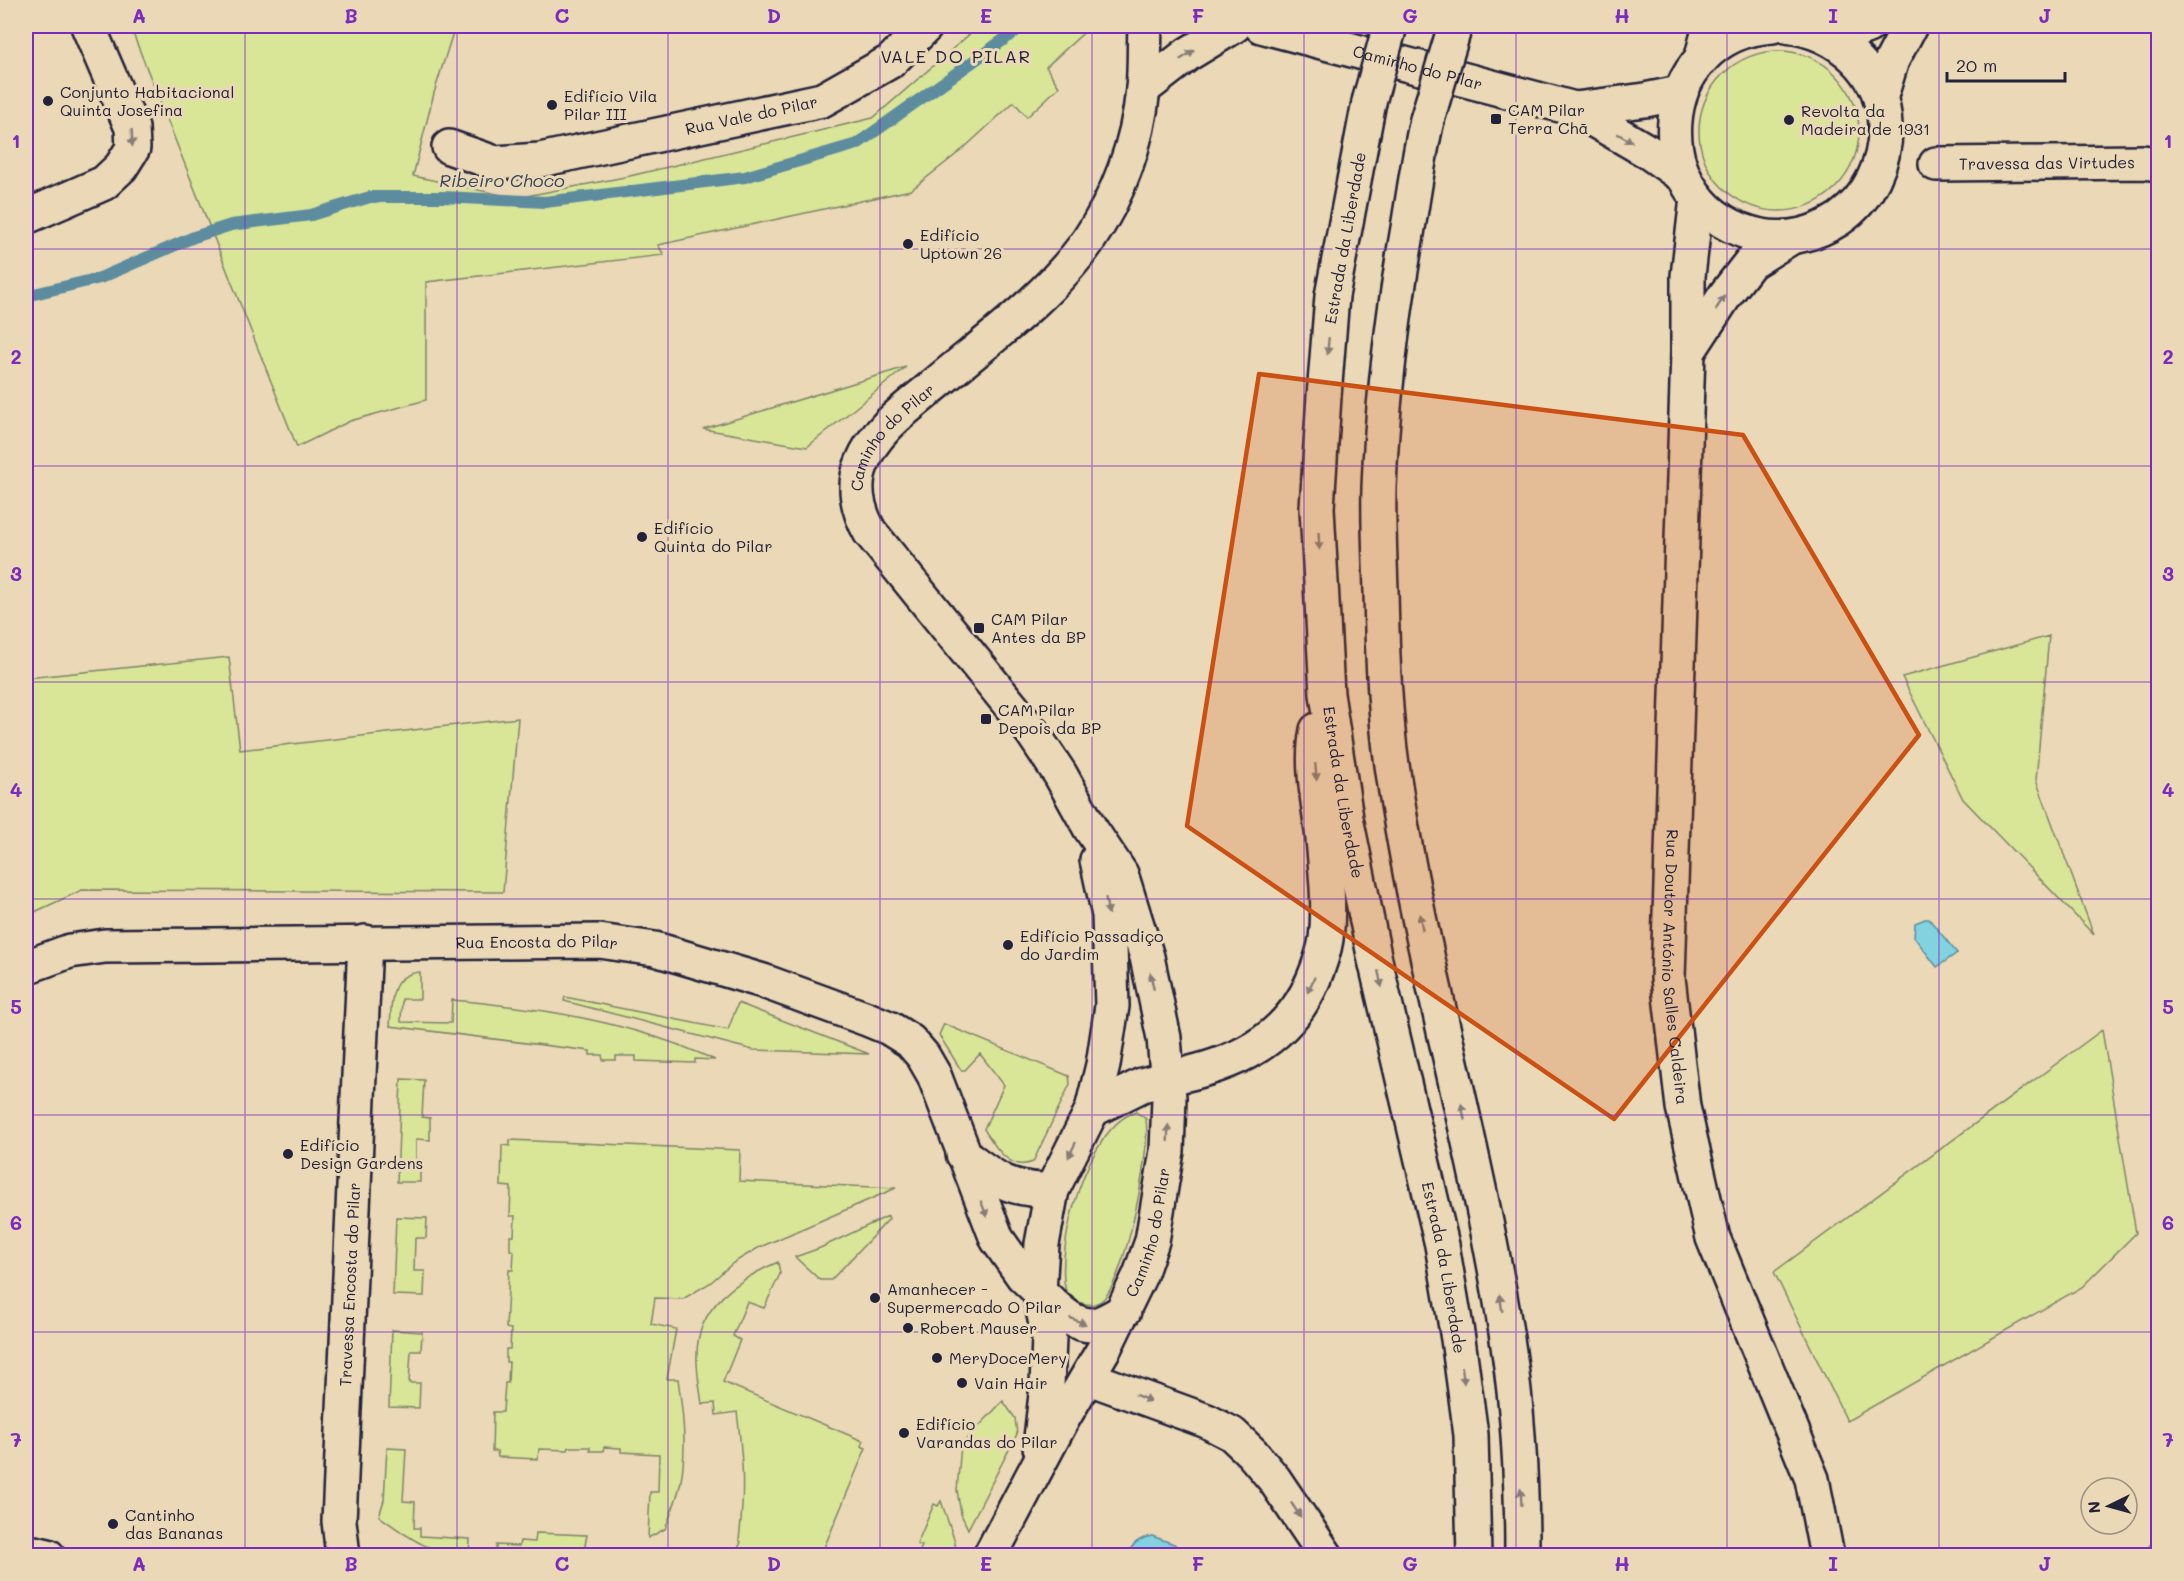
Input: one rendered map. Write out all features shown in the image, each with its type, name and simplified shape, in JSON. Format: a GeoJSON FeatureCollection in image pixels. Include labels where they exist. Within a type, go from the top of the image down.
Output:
{"type":"FeatureCollection","features":[{"type":"Feature","properties":{"kind":"street"},"geometry":{"type":"LineString","coordinates":[[26,217],[104,183],[121,167],[133,148],[132,128],[88,26]]}},
{"type":"Feature","properties":{"kind":"street","name":"Rua Vale do Pilar"},"geometry":{"type":"LineString","coordinates":[[449,147],[495,163],[540,160],[822,99],[891,61],[926,26]]}},
{"type":"Feature","properties":{"kind":"street","name":"Caminho do Pilar"},"geometry":{"type":"LineString","coordinates":[[990,1556],[1124,1311],[1152,1241],[1167,1151],[1169,1098],[1164,1038],[1151,975],[1124,882],[1060,774],[1032,732],[870,532],[859,509],[856,486],[862,463],[880,433],[1038,297],[1062,273],[1087,242],[1106,211],[1130,154],[1143,89],[1145,26]]}},
{"type":"Feature","properties":{"kind":"street"},"geometry":{"type":"LineString","coordinates":[[1143,89],[1188,54],[1234,26]]}},
{"type":"Feature","properties":{"kind":"street","name":"Caminho do Pilar"},"geometry":{"type":"LineString","coordinates":[[1260,26],[1575,109],[1647,151],[1690,188],[1712,213],[1729,225],[1748,233],[1790,238]]}},
{"type":"Feature","properties":{"kind":"street","name":"Estrada da Liberdade"},"geometry":{"type":"LineString","coordinates":[[1390,26],[1369,102],[1332,296],[1317,508],[1327,694],[1346,818],[1375,960],[1442,1245],[1471,1436],[1474,1556]]}},
{"type":"Feature","properties":{"kind":"street"},"geometry":{"type":"LineString","coordinates":[[1455,26],[1427,120],[1396,297],[1386,387],[1379,490],[1382,644],[1391,762],[1401,822],[1481,1197],[1510,1355],[1518,1436],[1522,1556]]}},
{"type":"Feature","properties":{"kind":"street"},"geometry":{"type":"LineString","coordinates":[[1701,60],[1710,26]]}},
{"type":"Feature","properties":{"kind":"street"},"geometry":{"type":"LineString","coordinates":[[1690,188],[1677,157],[1674,136],[1675,114],[1680,93],[1701,60],[1729,37],[1746,30],[1773,26]]}},
{"type":"Feature","properties":{"kind":"street"},"geometry":{"type":"LineString","coordinates":[[1688,352],[1725,294],[1750,263],[1790,238],[1830,225],[1847,213],[1862,198],[1881,161],[1885,140],[1885,119],[1880,99],[1869,75],[1854,55],[1833,39],[1817,31],[1786,26]]}},
{"type":"Feature","properties":{"kind":"street"},"geometry":{"type":"LineString","coordinates":[[1833,39],[1868,26]]}},
{"type":"Feature","properties":{"kind":"street"},"geometry":{"type":"LineString","coordinates":[[1880,99],[1892,60],[1910,26]]}},
{"type":"Feature","properties":{"kind":"street","name":"Caminho do Pilar"},"geometry":{"type":"LineString","coordinates":[[1575,109],[1680,93]]}},
{"type":"Feature","properties":{"kind":"street","name":"Travessa das Virtudes"},"geometry":{"type":"LineString","coordinates":[[1936,164],[2143,162],[2158,164]]}},
{"type":"Feature","properties":{"kind":"street","name":"Rua Doutor António Salles Caldeira"},"geometry":{"type":"LineString","coordinates":[[1690,188],[1688,352],[1668,978],[1683,1107],[1713,1238],[1812,1479],[1827,1556]]}},
{"type":"Feature","properties":{"kind":"street"},"geometry":{"type":"LineString","coordinates":[[1092,1110],[1142,1085],[1220,1065],[1246,1053],[1289,1021],[1300,1006],[1315,976],[1326,940],[1326,880],[1315,764],[1315,741],[1327,694]]}},
{"type":"Feature","properties":{"kind":"street","name":"Caminho do Pilar"},"geometry":{"type":"LineString","coordinates":[[1037,1467],[1047,1386],[1049,1338],[1038,1291],[1042,1244],[1052,1190],[1092,1110],[1103,1065],[1112,1006],[1109,915],[1090,828]]}},
{"type":"Feature","properties":{"kind":"street","name":"Rua Encosta do Pilar"},"geometry":{"type":"LineString","coordinates":[[26,967],[70,951],[105,946],[599,941],[655,949],[763,981],[889,1028],[910,1041],[923,1056],[934,1075],[997,1239],[1023,1276],[1064,1314],[1083,1324],[1096,1324],[1124,1311]]}},
{"type":"Feature","properties":{"kind":"street","name":"Travessa Encosta do Pilar"},"geometry":{"type":"LineString","coordinates":[[343,1556],[339,1521],[365,942]]}},
{"type":"Feature","properties":{"kind":"street"},"geometry":{"type":"LineString","coordinates":[[963,1154],[995,1179],[1020,1189],[1052,1190]]}},
{"type":"Feature","properties":{"kind":"street","name":"Caminho do Pilar"},"geometry":{"type":"LineString","coordinates":[[1049,1338],[1070,1366],[1089,1378]]}},
{"type":"Feature","properties":{"kind":"street"},"geometry":{"type":"LineString","coordinates":[[1089,1378],[1207,1421],[1232,1434],[1274,1479],[1326,1556]]}},
{"type":"Feature","properties":{"kind":"street"},"geometry":{"type":"LineString","coordinates":[[26,1555],[35,1553],[48,1556]]}},
{"type":"Feature","properties":{"kind":"highlighted area"},"geometry":{"type":"Polygon","coordinates":[[[1259,374],[1743,435],[1919,735],[1614,1119],[1187,826],[1259,374]]]}},
{"type":"Feature","properties":{"kind":"green space"},"geometry":{"type":"Polygon","coordinates":[[[130,26],[455,26],[434,93],[413,176],[516,198],[630,176],[873,118],[979,26],[1091,26],[1046,67],[1059,87],[1027,117],[1014,102],[963,149],[911,190],[658,245],[664,255],[426,282],[426,400],[350,421],[297,447],[130,26]]]}},
{"type":"Feature","properties":{"kind":"green space"},"geometry":{"type":"Polygon","coordinates":[[[1779,51],[1810,57],[1835,75],[1853,100],[1859,131],[1853,162],[1835,187],[1810,205],[1779,211],[1748,205],[1723,187],[1705,162],[1699,131],[1705,100],[1723,75],[1748,57],[1779,51]]]}},
{"type":"Feature","properties":{"kind":"green space"},"geometry":{"type":"Polygon","coordinates":[[[906,367],[807,447],[703,429],[906,367]]]}},
{"type":"Feature","properties":{"kind":"green space"},"geometry":{"type":"Polygon","coordinates":[[[2049,636],[2036,780],[2094,935],[1963,799],[1902,677],[2049,636]]]}},
{"type":"Feature","properties":{"kind":"green space"},"geometry":{"type":"Polygon","coordinates":[[[229,657],[240,750],[518,718],[503,892],[82,890],[26,916],[26,678],[229,657]]]}},
{"type":"Feature","properties":{"kind":"green space"},"geometry":{"type":"Polygon","coordinates":[[[420,972],[420,999],[402,999],[401,1022],[451,1023],[452,1000],[486,1003],[553,1012],[619,1026],[684,1047],[715,1060],[695,1059],[695,1063],[636,1061],[636,1056],[616,1056],[616,1060],[603,1060],[602,1055],[590,1055],[590,1051],[390,1026],[392,999],[397,984],[402,978],[420,972]]]}},
{"type":"Feature","properties":{"kind":"green space"},"geometry":{"type":"Polygon","coordinates":[[[565,997],[728,1030],[738,1003],[869,1054],[753,1050],[564,1001],[565,997]]]}},
{"type":"Feature","properties":{"kind":"green space"},"geometry":{"type":"Polygon","coordinates":[[[944,1024],[1069,1076],[1070,1084],[1033,1162],[1024,1164],[1010,1160],[998,1150],[988,1136],[984,1129],[1004,1085],[980,1054],[965,1070],[961,1070],[939,1035],[944,1024]]]}},
{"type":"Feature","properties":{"kind":"green space"},"geometry":{"type":"Polygon","coordinates":[[[2102,1030],[2136,1233],[2082,1287],[1847,1421],[1774,1272],[2102,1030]]]}},
{"type":"Feature","properties":{"kind":"green space"},"geometry":{"type":"Polygon","coordinates":[[[401,1079],[424,1080],[422,1117],[430,1118],[430,1140],[416,1139],[416,1166],[420,1167],[420,1182],[397,1182],[401,1079]]]}},
{"type":"Feature","properties":{"kind":"green space"},"geometry":{"type":"Polygon","coordinates":[[[1136,1112],[1146,1119],[1147,1135],[1141,1184],[1128,1242],[1111,1288],[1097,1303],[1083,1303],[1066,1291],[1065,1247],[1070,1219],[1078,1191],[1103,1140],[1119,1122],[1136,1112]]]}},
{"type":"Feature","properties":{"kind":"green space"},"geometry":{"type":"Polygon","coordinates":[[[510,1140],[740,1150],[739,1181],[896,1188],[758,1248],[733,1263],[710,1283],[683,1299],[655,1298],[651,1324],[676,1329],[667,1379],[678,1379],[683,1417],[684,1455],[680,1487],[665,1529],[648,1538],[650,1492],[658,1492],[659,1454],[621,1452],[621,1448],[604,1447],[603,1451],[590,1451],[590,1447],[569,1447],[568,1450],[539,1449],[538,1459],[498,1457],[497,1451],[492,1451],[493,1412],[503,1412],[509,1362],[506,1362],[506,1349],[510,1349],[511,1329],[506,1328],[509,1270],[513,1270],[514,1251],[510,1250],[510,1236],[514,1236],[515,1216],[510,1216],[511,1187],[501,1186],[502,1145],[510,1146],[510,1140]]]}},
{"type":"Feature","properties":{"kind":"green space"},"geometry":{"type":"Polygon","coordinates":[[[888,1216],[889,1219],[831,1280],[820,1280],[795,1257],[820,1248],[888,1216]]]}},
{"type":"Feature","properties":{"kind":"green space"},"geometry":{"type":"Polygon","coordinates":[[[396,1217],[427,1218],[426,1238],[415,1238],[414,1271],[425,1271],[424,1296],[393,1295],[396,1217]]]}},
{"type":"Feature","properties":{"kind":"green space"},"geometry":{"type":"Polygon","coordinates":[[[778,1262],[780,1274],[764,1308],[747,1302],[733,1336],[740,1340],[723,1382],[863,1441],[861,1446],[866,1448],[821,1555],[735,1555],[741,1542],[739,1540],[743,1491],[737,1412],[716,1415],[715,1403],[702,1404],[697,1360],[699,1337],[712,1308],[723,1296],[749,1277],[778,1262]]]}},
{"type":"Feature","properties":{"kind":"green space"},"geometry":{"type":"Polygon","coordinates":[[[392,1330],[422,1332],[421,1351],[411,1351],[409,1383],[420,1383],[419,1408],[389,1407],[392,1330]]]}},
{"type":"Feature","properties":{"kind":"green space"},"geometry":{"type":"Polygon","coordinates":[[[1003,1401],[1015,1418],[1017,1434],[968,1529],[961,1514],[957,1490],[961,1445],[1003,1401]]]}},
{"type":"Feature","properties":{"kind":"green space"},"geometry":{"type":"Polygon","coordinates":[[[387,1448],[406,1449],[403,1501],[415,1502],[414,1528],[420,1528],[420,1536],[470,1539],[469,1555],[443,1552],[432,1548],[410,1537],[379,1516],[384,1500],[387,1448]]]}},
{"type":"Feature","properties":{"kind":"green space"},"geometry":{"type":"Polygon","coordinates":[[[941,1501],[955,1542],[956,1555],[918,1555],[922,1546],[917,1544],[934,1504],[938,1506],[941,1501]]]}},
{"type":"Feature","properties":{"kind":"green space"},"geometry":{"type":"Polygon","coordinates":[[[536,1533],[587,1535],[583,1555],[496,1555],[496,1545],[519,1546],[520,1541],[535,1542],[536,1533]]]}},
{"type":"Feature","properties":{"kind":"green space"},"geometry":{"type":"Polygon","coordinates":[[[2156,1535],[2158,1555],[2144,1555],[2156,1535]]]}},
{"type":"Feature","properties":{"kind":"water"},"geometry":{"type":"Polygon","coordinates":[[[1929,919],[1957,953],[1937,967],[1914,937],[1915,923],[1929,919]]]}},
{"type":"Feature","properties":{"kind":"water"},"geometry":{"type":"Polygon","coordinates":[[[1152,1536],[1174,1544],[1187,1555],[1129,1555],[1137,1542],[1152,1536]]]}},
{"type":"Feature","properties":{"kind":"waterway","name":"Ribeiro Choco"},"geometry":{"type":"LineString","coordinates":[[26,296],[100,278],[194,237],[231,225],[311,215],[370,197],[443,197],[545,202],[745,177],[857,144],[1023,26]]}},
{"type":"Feature","properties":{"kind":"place","name":"Conjunto Habitacional Quinta Josefina"},"geometry":{"type":"Point","coordinates":[48,101]}},
{"type":"Feature","properties":{"kind":"place","name":"Edifício Vila Pilar III"},"geometry":{"type":"Point","coordinates":[552,105]}},
{"type":"Feature","properties":{"kind":"place","name":"CAM Pilar Terra Chã"},"geometry":{"type":"Point","coordinates":[1496,119]}},
{"type":"Feature","properties":{"kind":"place","name":"Revolta da Madeira de 1931"},"geometry":{"type":"Point","coordinates":[1789,120]}},
{"type":"Feature","properties":{"kind":"place","name":"Edifício Uptown 26"},"geometry":{"type":"Point","coordinates":[908,244]}},
{"type":"Feature","properties":{"kind":"place","name":"Edifício Quinta do Pilar"},"geometry":{"type":"Point","coordinates":[642,537]}},
{"type":"Feature","properties":{"kind":"place","name":"CAM Pilar Antes da BP"},"geometry":{"type":"Point","coordinates":[979,628]}},
{"type":"Feature","properties":{"kind":"place","name":"CAM Pilar Depois da BP"},"geometry":{"type":"Point","coordinates":[986,719]}},
{"type":"Feature","properties":{"kind":"place","name":"Edifício Passadiço do Jardim"},"geometry":{"type":"Point","coordinates":[1008,945]}},
{"type":"Feature","properties":{"kind":"place","name":"Edifício Design Gardens"},"geometry":{"type":"Point","coordinates":[288,1154]}},
{"type":"Feature","properties":{"kind":"place","name":"Amanhecer - Supermercado O Pilar"},"geometry":{"type":"Point","coordinates":[875,1298]}},
{"type":"Feature","properties":{"kind":"place","name":"Robert Mauser"},"geometry":{"type":"Point","coordinates":[908,1328]}},
{"type":"Feature","properties":{"kind":"place","name":"MeryDoceMery"},"geometry":{"type":"Point","coordinates":[937,1358]}},
{"type":"Feature","properties":{"kind":"place","name":"Vain Hair"},"geometry":{"type":"Point","coordinates":[962,1383]}},
{"type":"Feature","properties":{"kind":"place","name":"Edifício Varandas do Pilar"},"geometry":{"type":"Point","coordinates":[904,1433]}},
{"type":"Feature","properties":{"kind":"place","name":"Cantinho das Bananas"},"geometry":{"type":"Point","coordinates":[113,1524]}},
{"type":"Feature","properties":{"kind":"district","name":"VALE DO PILAR"},"geometry":{"type":"Point","coordinates":[956,57]}}]}
